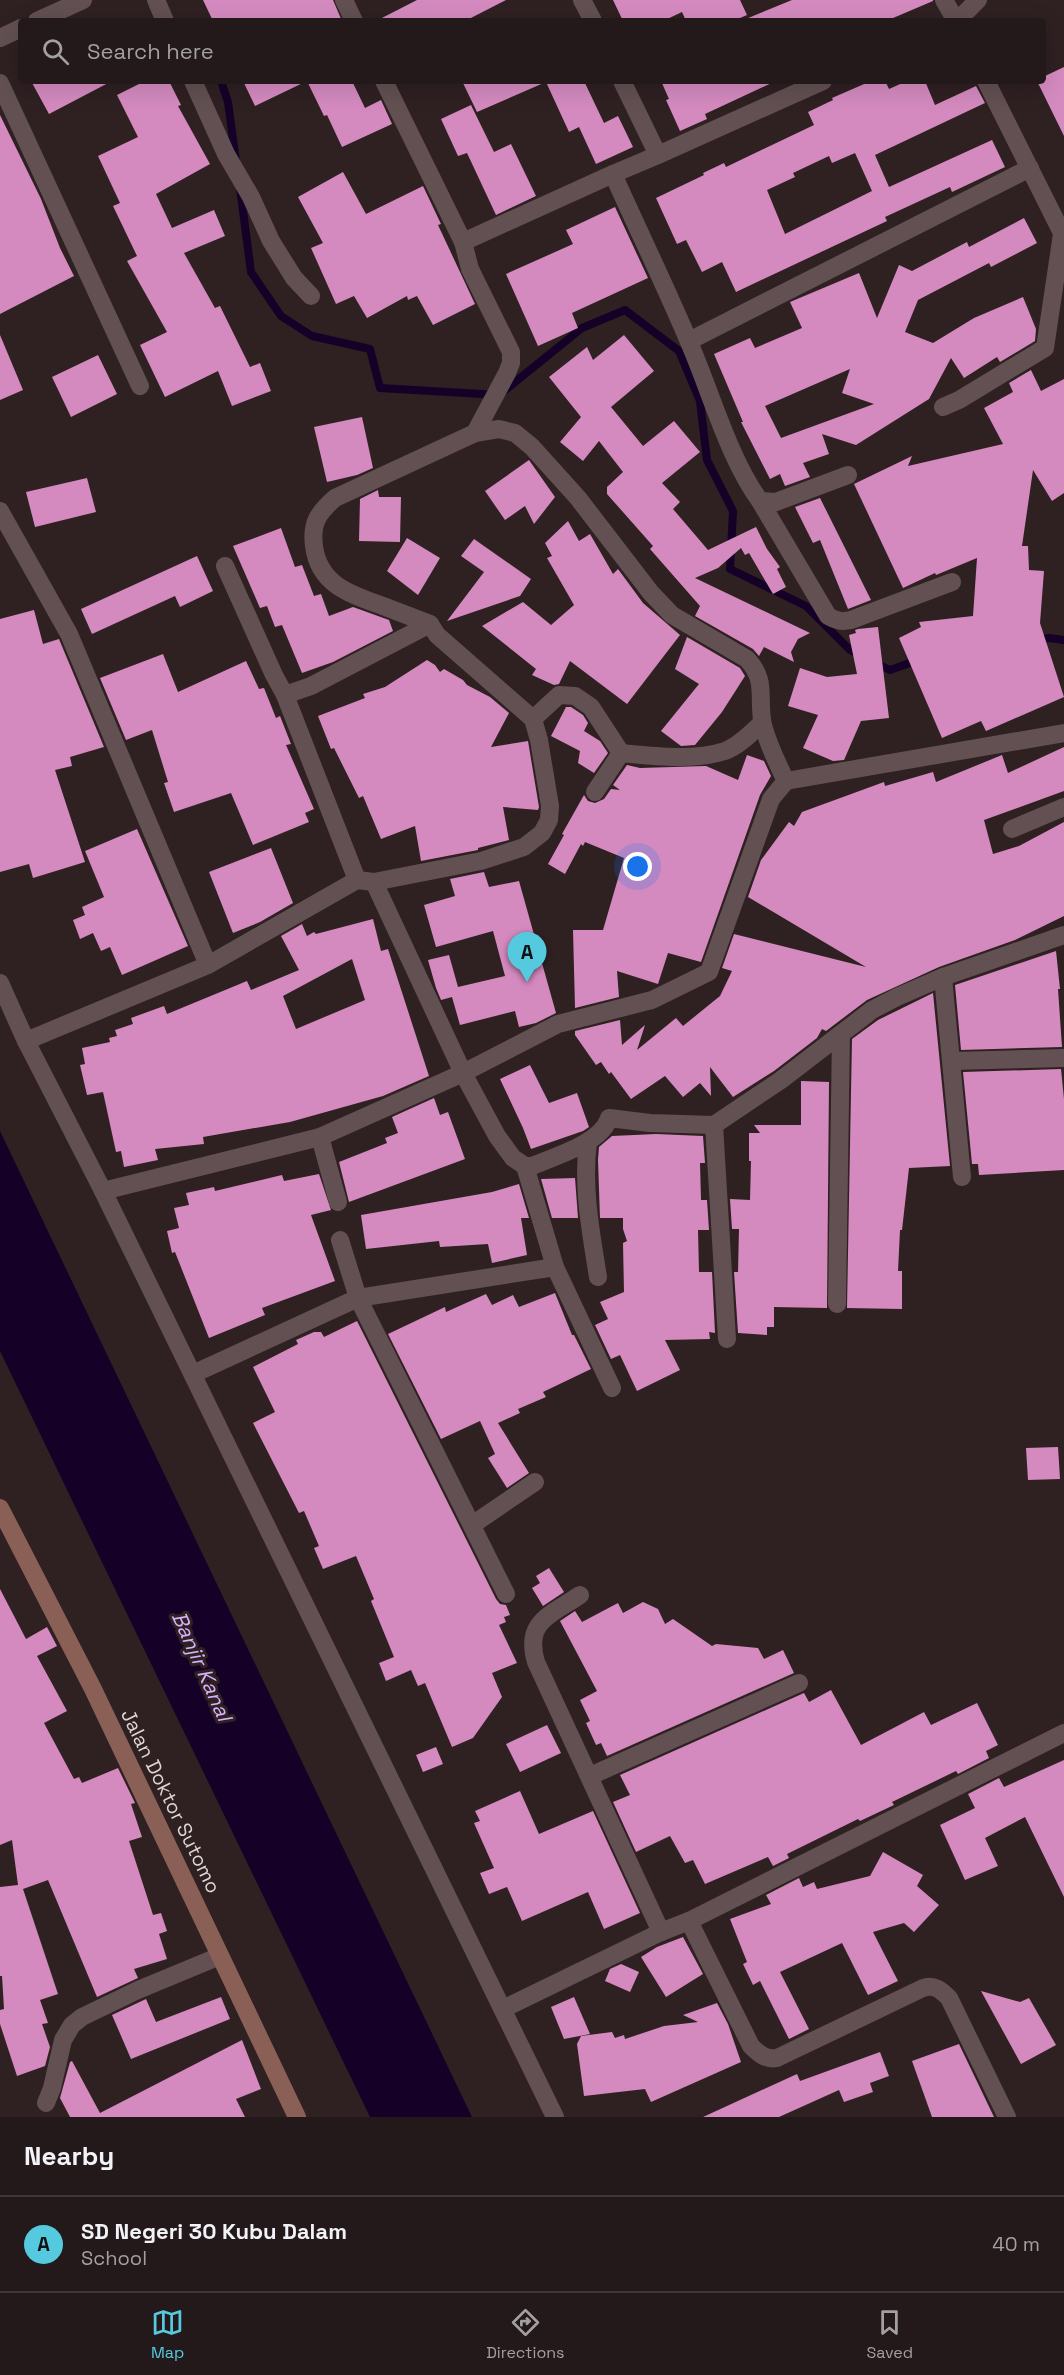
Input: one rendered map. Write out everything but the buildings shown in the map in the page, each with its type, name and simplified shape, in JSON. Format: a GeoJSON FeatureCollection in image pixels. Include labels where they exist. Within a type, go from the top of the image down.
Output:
{"type":"FeatureCollection","features":[{"type":"Feature","properties":{"kind":"street"},"geometry":{"type":"LineString","coordinates":[[44,18],[83,0]]}},
{"type":"Feature","properties":{"kind":"street"},"geometry":{"type":"LineString","coordinates":[[156,0],[164,18]]}},
{"type":"Feature","properties":{"kind":"street"},"geometry":{"type":"LineString","coordinates":[[344,0],[353,18]]}},
{"type":"Feature","properties":{"kind":"street"},"geometry":{"type":"LineString","coordinates":[[944,0],[954,18]]}},
{"type":"Feature","properties":{"kind":"street"},"geometry":{"type":"LineString","coordinates":[[959,18],[978,0]]}},
{"type":"Feature","properties":{"kind":"street"},"geometry":{"type":"LineString","coordinates":[[584,1],[592,18]]}},
{"type":"Feature","properties":{"kind":"street"},"geometry":{"type":"LineString","coordinates":[[0,38],[18,29]]}},
{"type":"Feature","properties":{"kind":"street"},"geometry":{"type":"LineString","coordinates":[[0,83],[140,386]]}},
{"type":"Feature","properties":{"kind":"street"},"geometry":{"type":"LineString","coordinates":[[194,84],[226,154],[251,196],[271,241],[294,278],[310,296]]}},
{"type":"Feature","properties":{"kind":"street"},"geometry":{"type":"LineString","coordinates":[[385,84],[463,242],[470,269],[511,352],[511,363],[507,373],[475,433]]}},
{"type":"Feature","properties":{"kind":"street"},"geometry":{"type":"LineString","coordinates":[[623,84],[658,155]]}},
{"type":"Feature","properties":{"kind":"street"},"geometry":{"type":"LineString","coordinates":[[463,242],[816,84]]}},
{"type":"Feature","properties":{"kind":"street"},"geometry":{"type":"LineString","coordinates":[[943,407],[959,400],[1045,348],[1063,236],[988,84]]}},
{"type":"Feature","properties":{"kind":"street"},"geometry":{"type":"LineString","coordinates":[[689,341],[1030,168]]}},
{"type":"Feature","properties":{"kind":"street"},"geometry":{"type":"LineString","coordinates":[[613,174],[689,341],[735,455],[752,490],[828,616],[836,621],[851,620],[951,582]]}},
{"type":"Feature","properties":{"kind":"street"},"geometry":{"type":"LineString","coordinates":[[26,1041],[208,965],[365,881],[481,861],[524,847],[542,833],[549,820],[550,806],[539,740],[533,719],[436,635],[430,624],[344,591],[328,579],[315,557],[312,531],[321,510],[335,498],[475,433],[499,429],[515,433],[532,447],[578,498],[651,593],[672,615],[747,659],[755,667],[760,679],[762,723],[777,764],[786,781]]}},
{"type":"Feature","properties":{"kind":"street"},"geometry":{"type":"LineString","coordinates":[[760,501],[776,502],[848,476]]}},
{"type":"Feature","properties":{"kind":"street"},"geometry":{"type":"LineString","coordinates":[[0,511],[69,634],[208,965]]}},
{"type":"Feature","properties":{"kind":"street"},"geometry":{"type":"LineString","coordinates":[[225,566],[285,695],[365,881],[497,1136],[513,1158],[525,1166],[532,1166],[588,1142],[606,1125],[609,1118],[650,1123],[714,1125],[781,1080],[872,1010],[944,977],[1064,935]]}},
{"type":"Feature","properties":{"kind":"street"},"geometry":{"type":"LineString","coordinates":[[285,695],[311,686],[430,624]]}},
{"type":"Feature","properties":{"kind":"street"},"geometry":{"type":"LineString","coordinates":[[533,719],[559,695],[575,696],[591,707],[621,753]]}},
{"type":"Feature","properties":{"kind":"street"},"geometry":{"type":"LineString","coordinates":[[621,753],[692,756],[725,751],[743,741],[762,723]]}},
{"type":"Feature","properties":{"kind":"street"},"geometry":{"type":"LineString","coordinates":[[103,1191],[320,1137],[463,1072],[558,1024],[652,1000],[709,972],[771,799],[786,781],[1064,733]]}},
{"type":"Feature","properties":{"kind":"street"},"geometry":{"type":"LineString","coordinates":[[595,792],[621,753]]}},
{"type":"Feature","properties":{"kind":"street"},"geometry":{"type":"LineString","coordinates":[[1012,829],[1064,807]]}},
{"type":"Feature","properties":{"kind":"street"},"geometry":{"type":"LineString","coordinates":[[944,977],[962,1177]]}},
{"type":"Feature","properties":{"kind":"street"},"geometry":{"type":"LineString","coordinates":[[0,983],[26,1041],[193,1374],[555,2117]]}},
{"type":"Feature","properties":{"kind":"street"},"geometry":{"type":"LineString","coordinates":[[837,1304],[841,1034]]}},
{"type":"Feature","properties":{"kind":"street"},"geometry":{"type":"LineString","coordinates":[[952,1061],[1064,1059]]}},
{"type":"Feature","properties":{"kind":"street"},"geometry":{"type":"LineString","coordinates":[[714,1125],[728,1339]]}},
{"type":"Feature","properties":{"kind":"street"},"geometry":{"type":"LineString","coordinates":[[320,1137],[338,1202]]}},
{"type":"Feature","properties":{"kind":"street"},"geometry":{"type":"LineString","coordinates":[[588,1142],[587,1201],[598,1277]]}},
{"type":"Feature","properties":{"kind":"street"},"geometry":{"type":"LineString","coordinates":[[525,1166],[555,1267],[612,1389]]}},
{"type":"Feature","properties":{"kind":"street"},"geometry":{"type":"LineString","coordinates":[[340,1240],[358,1298],[506,1594]]}},
{"type":"Feature","properties":{"kind":"street"},"geometry":{"type":"LineString","coordinates":[[193,1374],[358,1298],[555,1267]]}},
{"type":"Feature","properties":{"kind":"street"},"geometry":{"type":"LineString","coordinates":[[472,1525],[535,1482]]}},
{"type":"Feature","properties":{"kind":"street","name":"Jalan Doktor Sutomo"},"geometry":{"type":"LineString","coordinates":[[0,1508],[93,1689],[297,2117]]}},
{"type":"Feature","properties":{"kind":"street"},"geometry":{"type":"LineString","coordinates":[[580,1595],[541,1621],[535,1628],[532,1650],[661,1932]]}},
{"type":"Feature","properties":{"kind":"street"},"geometry":{"type":"LineString","coordinates":[[590,1776],[799,1683]]}},
{"type":"Feature","properties":{"kind":"street"},"geometry":{"type":"LineString","coordinates":[[503,2009],[688,1921],[1064,1733]]}},
{"type":"Feature","properties":{"kind":"street"},"geometry":{"type":"LineString","coordinates":[[688,1921],[751,2046],[766,2058],[777,2058],[923,1988],[933,1987],[940,1989],[950,1998],[1007,2117]]}},
{"type":"Feature","properties":{"kind":"street"},"geometry":{"type":"LineString","coordinates":[[46,2103],[52,2088],[63,2040],[72,2025],[82,2017],[138,1990],[220,1956]]}},
{"type":"Feature","properties":{"kind":"water","name":"Banjir Kanal"},"geometry":{"type":"Polygon","coordinates":[[[0,1131],[472,2117],[370,2117],[0,1351],[0,1131]]]}},
{"type":"Feature","properties":{"kind":"waterway"},"geometry":{"type":"LineString","coordinates":[[222,84],[228,102],[236,161]]}},
{"type":"Feature","properties":{"kind":"waterway"},"geometry":{"type":"LineString","coordinates":[[240,188],[251,272],[281,316],[312,336],[370,349],[380,388],[499,395],[582,328],[625,310],[679,351],[700,401],[707,460],[733,511],[730,569],[806,606],[850,650],[860,655]]}},
{"type":"Feature","properties":{"kind":"waterway"},"geometry":{"type":"LineString","coordinates":[[1036,640],[1049,638],[1064,640]]}},
{"type":"Feature","properties":{"kind":"waterway"},"geometry":{"type":"LineString","coordinates":[[873,662],[890,670],[918,660]]}},
{"type":"Feature","properties":{"kind":"place","name":"SD Negeri 30 Kubu Dalam"},"geometry":{"type":"Point","coordinates":[527,982]}}]}
